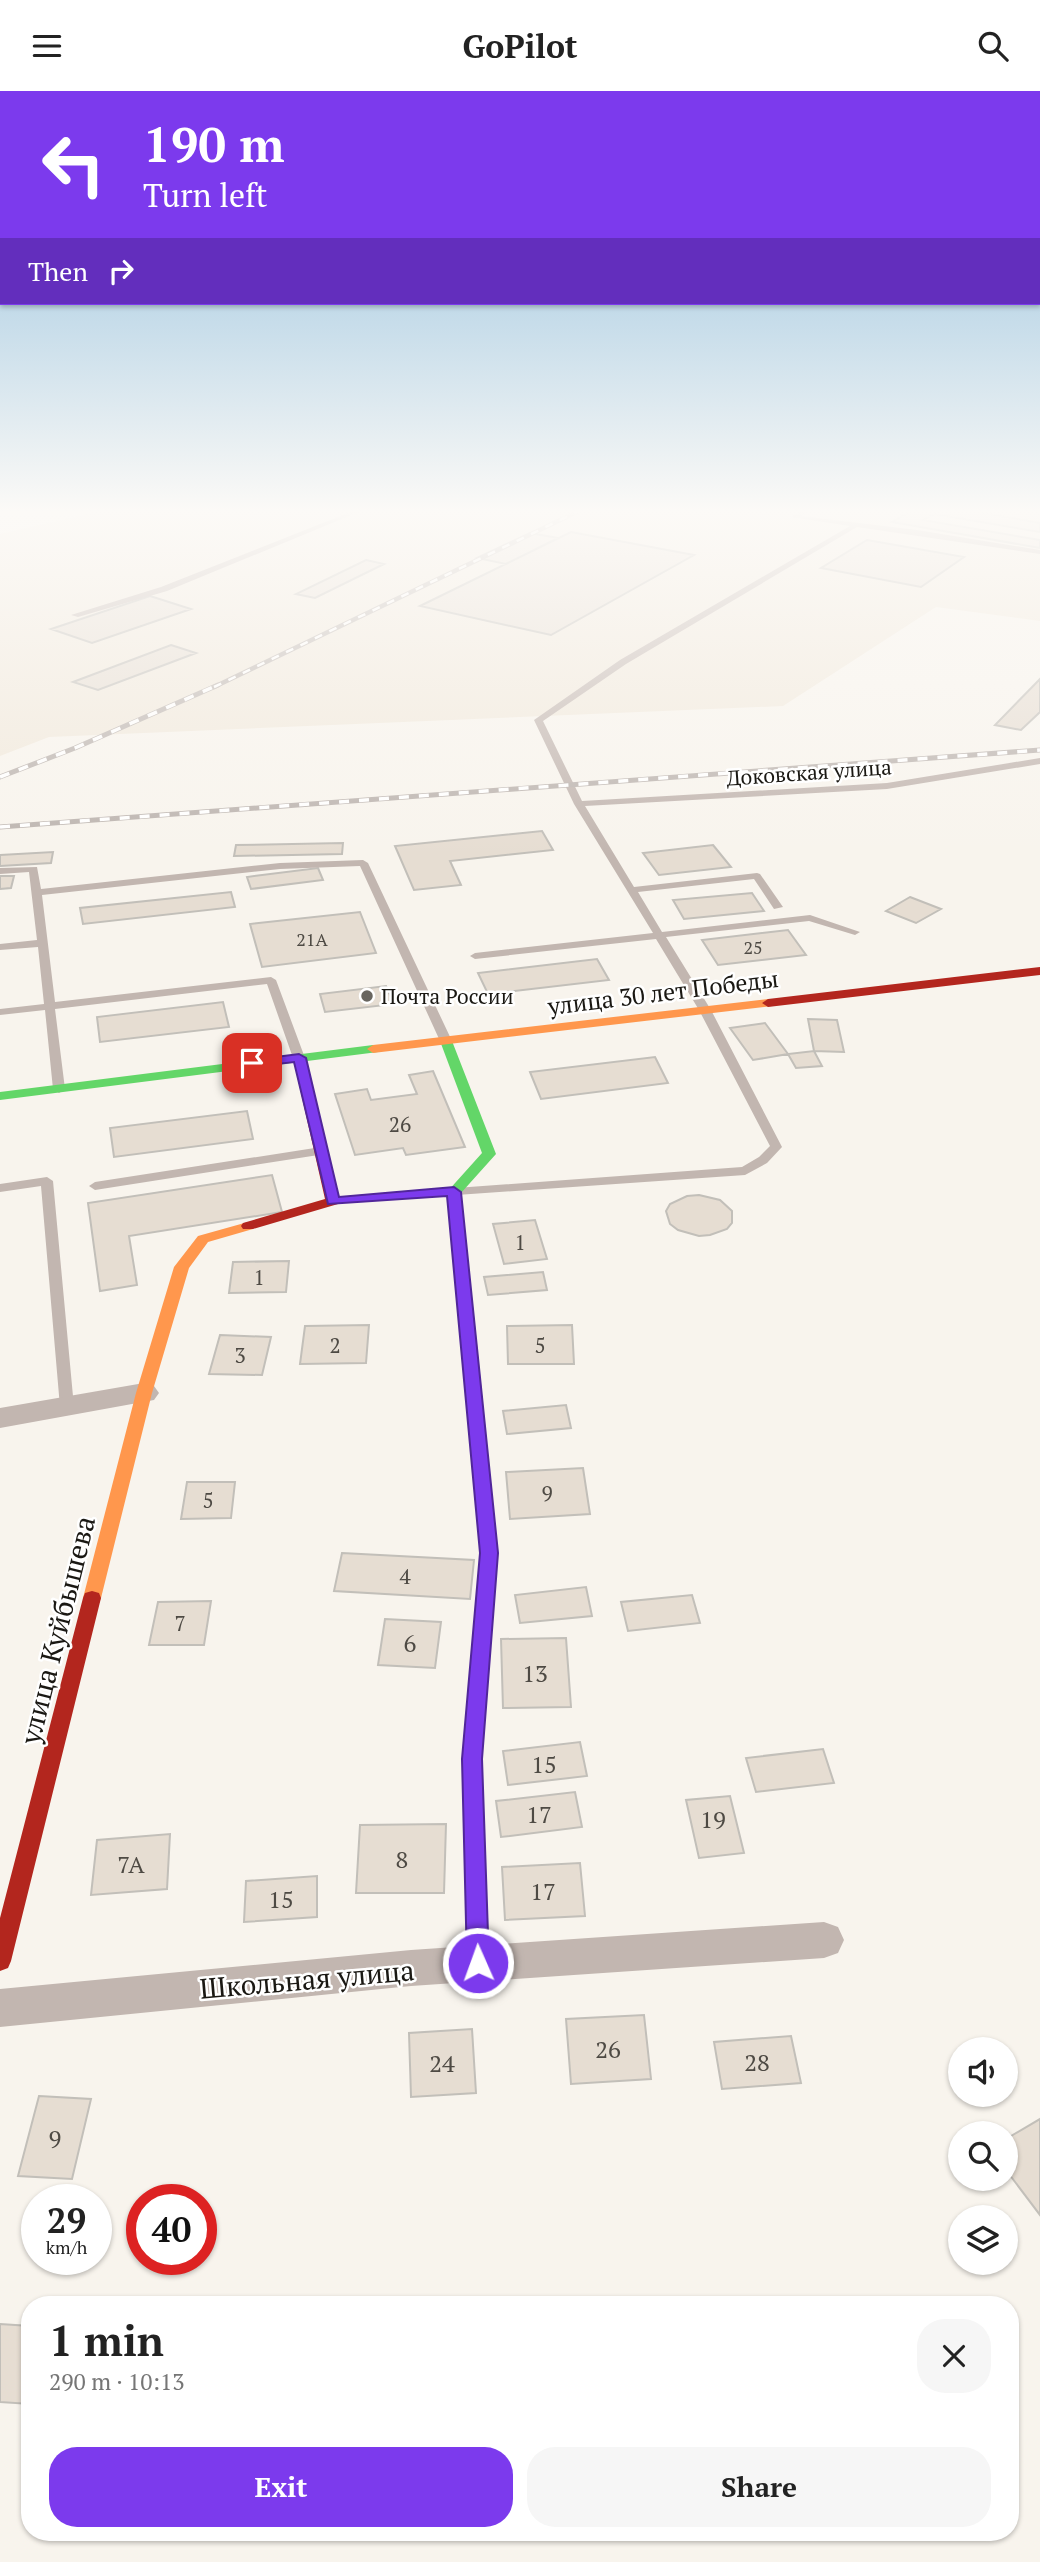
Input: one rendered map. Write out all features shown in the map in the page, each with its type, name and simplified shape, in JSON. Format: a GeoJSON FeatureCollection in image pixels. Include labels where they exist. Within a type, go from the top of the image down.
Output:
{"type":"FeatureCollection","features":[{"type":"Feature","properties":{"kind":"street","name":"улица 30 лет Победы"},"geometry":{"type":"LineString","coordinates":[[0,1096],[1040,971]]}},
{"type":"Feature","properties":{"kind":"street"},"geometry":{"type":"LineString","coordinates":[[446,1041],[489,1154],[454,1192],[489,1553],[472,1759],[478,1963]]}},
{"type":"Feature","properties":{"kind":"street"},"geometry":{"type":"LineString","coordinates":[[299,1058],[333,1201]]}},
{"type":"Feature","properties":{"kind":"street","name":"улица Куйбышева"},"geometry":{"type":"LineString","coordinates":[[0,1961],[144,1393],[183,1267],[203,1239],[333,1201]]}},
{"type":"Feature","properties":{"kind":"street"},"geometry":{"type":"LineString","coordinates":[[0,1418],[144,1393]]}},
{"type":"Feature","properties":{"kind":"street","name":"Школьная улица"},"geometry":{"type":"LineString","coordinates":[[0,2008],[478,1963],[824,1940]]}},
{"type":"Feature","properties":{"kind":"lane"},"geometry":{"type":"LineString","coordinates":[[333,1201],[745,1171],[763,1160],[776,1147],[705,1010],[579,804],[538,720],[623,662],[687,624]]}},
{"type":"Feature","properties":{"kind":"lane","name":"Доковская улица"},"geometry":{"type":"LineString","coordinates":[[579,804],[887,786],[1040,761]]}},
{"type":"Feature","properties":{"kind":"lane"},"geometry":{"type":"LineString","coordinates":[[36,893],[280,866],[363,863],[446,1041]]}},
{"type":"Feature","properties":{"kind":"lane"},"geometry":{"type":"LineString","coordinates":[[0,871],[34,869],[58,1089]]}},
{"type":"Feature","properties":{"kind":"lane"},"geometry":{"type":"LineString","coordinates":[[631,890],[757,876],[778,907]]}},
{"type":"Feature","properties":{"kind":"lane"},"geometry":{"type":"LineString","coordinates":[[475,956],[810,918],[855,932]]}},
{"type":"Feature","properties":{"kind":"lane"},"geometry":{"type":"LineString","coordinates":[[0,947],[42,943]]}},
{"type":"Feature","properties":{"kind":"lane"},"geometry":{"type":"LineString","coordinates":[[0,1012],[271,980],[299,1058]]}},
{"type":"Feature","properties":{"kind":"lane"},"geometry":{"type":"LineString","coordinates":[[95,1186],[321,1151]]}},
{"type":"Feature","properties":{"kind":"lane"},"geometry":{"type":"LineString","coordinates":[[0,1188],[47,1181],[67,1407]]}},
{"type":"Feature","properties":{"kind":"shaded area"},"geometry":{"type":"Polygon","coordinates":[[[0,624],[909,624],[783,706],[49,737],[0,756],[0,624]]]}},
{"type":"Feature","properties":{"kind":"building"},"geometry":{"type":"Polygon","coordinates":[[[65,624],[146,624],[92,643],[51,629],[65,624]]]}},
{"type":"Feature","properties":{"kind":"building"},"geometry":{"type":"Polygon","coordinates":[[[503,624],[570,624],[551,635],[503,624]]]}},
{"type":"Feature","properties":{"kind":"building"},"geometry":{"type":"Polygon","coordinates":[[[171,645],[196,653],[98,690],[73,682],[171,645]]]}},
{"type":"Feature","properties":{"kind":"building"},"geometry":{"type":"Polygon","coordinates":[[[1040,679],[1040,712],[1021,730],[995,725],[1040,679]]]}},
{"type":"Feature","properties":{"kind":"building"},"geometry":{"type":"Polygon","coordinates":[[[542,831],[553,850],[450,861],[461,885],[414,890],[395,846],[542,831]]]}},
{"type":"Feature","properties":{"kind":"building"},"geometry":{"type":"Polygon","coordinates":[[[343,843],[342,854],[234,856],[236,845],[343,843]]]}},
{"type":"Feature","properties":{"kind":"building"},"geometry":{"type":"Polygon","coordinates":[[[713,845],[731,867],[659,875],[643,853],[713,845]]]}},
{"type":"Feature","properties":{"kind":"building"},"geometry":{"type":"Polygon","coordinates":[[[53,852],[51,863],[0,866],[0,855],[53,852]]]}},
{"type":"Feature","properties":{"kind":"building"},"geometry":{"type":"Polygon","coordinates":[[[318,868],[323,880],[251,889],[247,877],[318,868]]]}},
{"type":"Feature","properties":{"kind":"building"},"geometry":{"type":"Polygon","coordinates":[[[0,876],[14,876],[11,888],[0,889],[0,876]]]}},
{"type":"Feature","properties":{"kind":"building"},"geometry":{"type":"Polygon","coordinates":[[[231,892],[235,907],[83,924],[80,908],[231,892]]]}},
{"type":"Feature","properties":{"kind":"building"},"geometry":{"type":"Polygon","coordinates":[[[752,893],[764,911],[684,919],[673,900],[752,893]]]}},
{"type":"Feature","properties":{"kind":"building"},"geometry":{"type":"Polygon","coordinates":[[[910,897],[941,909],[916,923],[886,911],[910,897]]]}},
{"type":"Feature","properties":{"kind":"building"},"geometry":{"type":"Polygon","coordinates":[[[360,912],[376,953],[262,967],[250,924],[360,912]]]}},
{"type":"Feature","properties":{"kind":"building"},"geometry":{"type":"Polygon","coordinates":[[[788,930],[806,955],[718,965],[702,940],[788,930]]]}},
{"type":"Feature","properties":{"kind":"building"},"geometry":{"type":"Polygon","coordinates":[[[597,959],[609,980],[488,994],[478,973],[597,959]]]}},
{"type":"Feature","properties":{"kind":"building"},"geometry":{"type":"Polygon","coordinates":[[[386,986],[394,1004],[325,1012],[320,994],[386,986]]]}},
{"type":"Feature","properties":{"kind":"building"},"geometry":{"type":"Polygon","coordinates":[[[223,1002],[229,1027],[100,1042],[97,1017],[223,1002]]]}},
{"type":"Feature","properties":{"kind":"building"},"geometry":{"type":"Polygon","coordinates":[[[808,1019],[837,1020],[844,1052],[814,1051],[808,1019]]]}},
{"type":"Feature","properties":{"kind":"building"},"geometry":{"type":"Polygon","coordinates":[[[765,1023],[788,1054],[753,1060],[730,1028],[765,1023]]]}},
{"type":"Feature","properties":{"kind":"building"},"geometry":{"type":"Polygon","coordinates":[[[814,1051],[822,1066],[796,1068],[788,1054],[814,1051]]]}},
{"type":"Feature","properties":{"kind":"building"},"geometry":{"type":"Polygon","coordinates":[[[655,1057],[668,1083],[541,1099],[530,1072],[655,1057]]]}},
{"type":"Feature","properties":{"kind":"building"},"geometry":{"type":"Polygon","coordinates":[[[433,1071],[465,1147],[406,1155],[403,1148],[355,1155],[335,1094],[367,1089],[371,1100],[417,1094],[409,1075],[433,1071]]]}},
{"type":"Feature","properties":{"kind":"building"},"geometry":{"type":"Polygon","coordinates":[[[247,1111],[253,1139],[114,1157],[110,1128],[247,1111]]]}},
{"type":"Feature","properties":{"kind":"building"},"geometry":{"type":"Polygon","coordinates":[[[272,1175],[282,1212],[129,1236],[137,1285],[100,1291],[88,1203],[272,1175]]]}},
{"type":"Feature","properties":{"kind":"building"},"geometry":{"type":"Polygon","coordinates":[[[699,1195],[720,1200],[732,1211],[732,1223],[727,1229],[699,1236],[678,1230],[670,1224],[666,1211],[670,1204],[687,1196],[699,1195]]]}},
{"type":"Feature","properties":{"kind":"building"},"geometry":{"type":"Polygon","coordinates":[[[535,1220],[547,1259],[504,1264],[493,1224],[535,1220]]]}},
{"type":"Feature","properties":{"kind":"building"},"geometry":{"type":"Polygon","coordinates":[[[289,1261],[286,1292],[229,1293],[233,1262],[289,1261]]]}},
{"type":"Feature","properties":{"kind":"building"},"geometry":{"type":"Polygon","coordinates":[[[543,1272],[547,1290],[488,1295],[484,1277],[543,1272]]]}},
{"type":"Feature","properties":{"kind":"building"},"geometry":{"type":"Polygon","coordinates":[[[369,1325],[366,1363],[300,1364],[305,1326],[369,1325]]]}},
{"type":"Feature","properties":{"kind":"building"},"geometry":{"type":"Polygon","coordinates":[[[572,1325],[574,1364],[508,1364],[507,1326],[572,1325]]]}},
{"type":"Feature","properties":{"kind":"building"},"geometry":{"type":"Polygon","coordinates":[[[220,1335],[271,1337],[262,1375],[209,1374],[220,1335]]]}},
{"type":"Feature","properties":{"kind":"building"},"geometry":{"type":"Polygon","coordinates":[[[566,1405],[571,1428],[507,1434],[503,1411],[566,1405]]]}},
{"type":"Feature","properties":{"kind":"building"},"geometry":{"type":"Polygon","coordinates":[[[583,1468],[590,1514],[510,1519],[506,1472],[583,1468]]]}},
{"type":"Feature","properties":{"kind":"building"},"geometry":{"type":"Polygon","coordinates":[[[187,1482],[235,1482],[231,1518],[181,1519],[187,1482]]]}},
{"type":"Feature","properties":{"kind":"building"},"geometry":{"type":"Polygon","coordinates":[[[342,1553],[474,1560],[470,1599],[334,1591],[342,1553]]]}},
{"type":"Feature","properties":{"kind":"building"},"geometry":{"type":"Polygon","coordinates":[[[586,1587],[592,1616],[520,1623],[515,1595],[586,1587]]]}},
{"type":"Feature","properties":{"kind":"building"},"geometry":{"type":"Polygon","coordinates":[[[692,1595],[700,1623],[628,1631],[621,1602],[692,1595]]]}},
{"type":"Feature","properties":{"kind":"building"},"geometry":{"type":"Polygon","coordinates":[[[211,1601],[204,1645],[149,1645],[158,1602],[211,1601]]]}},
{"type":"Feature","properties":{"kind":"building"},"geometry":{"type":"Polygon","coordinates":[[[385,1619],[441,1622],[435,1668],[378,1665],[385,1619]]]}},
{"type":"Feature","properties":{"kind":"building"},"geometry":{"type":"Polygon","coordinates":[[[566,1638],[571,1707],[503,1708],[501,1639],[566,1638]]]}},
{"type":"Feature","properties":{"kind":"building"},"geometry":{"type":"Polygon","coordinates":[[[580,1742],[587,1776],[508,1785],[503,1751],[580,1742]]]}},
{"type":"Feature","properties":{"kind":"building"},"geometry":{"type":"Polygon","coordinates":[[[823,1749],[834,1783],[756,1792],[746,1758],[823,1749]]]}},
{"type":"Feature","properties":{"kind":"building"},"geometry":{"type":"Polygon","coordinates":[[[575,1792],[582,1827],[501,1837],[496,1801],[575,1792]]]}},
{"type":"Feature","properties":{"kind":"building"},"geometry":{"type":"Polygon","coordinates":[[[730,1796],[744,1853],[699,1858],[686,1800],[730,1796]]]}},
{"type":"Feature","properties":{"kind":"building"},"geometry":{"type":"Polygon","coordinates":[[[446,1824],[444,1893],[356,1893],[360,1825],[446,1824]]]}},
{"type":"Feature","properties":{"kind":"building"},"geometry":{"type":"Polygon","coordinates":[[[170,1834],[167,1889],[91,1895],[97,1840],[170,1834]]]}},
{"type":"Feature","properties":{"kind":"building"},"geometry":{"type":"Polygon","coordinates":[[[580,1863],[585,1916],[505,1920],[502,1867],[580,1863]]]}},
{"type":"Feature","properties":{"kind":"building"},"geometry":{"type":"Polygon","coordinates":[[[317,1876],[317,1917],[244,1922],[246,1881],[317,1876]]]}},
{"type":"Feature","properties":{"kind":"building"},"geometry":{"type":"Polygon","coordinates":[[[644,2015],[651,2079],[571,2084],[566,2019],[644,2015]]]}},
{"type":"Feature","properties":{"kind":"building"},"geometry":{"type":"Polygon","coordinates":[[[472,2029],[476,2093],[411,2097],[409,2033],[472,2029]]]}},
{"type":"Feature","properties":{"kind":"building"},"geometry":{"type":"Polygon","coordinates":[[[791,2036],[801,2083],[722,2089],[714,2042],[791,2036]]]}},
{"type":"Feature","properties":{"kind":"building"},"geometry":{"type":"Polygon","coordinates":[[[39,2096],[91,2099],[72,2179],[18,2176],[39,2096]]]}},
{"type":"Feature","properties":{"kind":"building"},"geometry":{"type":"Polygon","coordinates":[[[1040,2119],[1040,2215],[1018,2186],[1018,2132],[1040,2119]]]}},
{"type":"Feature","properties":{"kind":"building"},"geometry":{"type":"Polygon","coordinates":[[[0,2324],[21,2325],[21,2403],[0,2402],[0,2324]]]}},
{"type":"Feature","properties":{"kind":"railway"},"geometry":{"type":"LineString","coordinates":[[214,687],[344,624]]}},
{"type":"Feature","properties":{"kind":"railway"},"geometry":{"type":"LineString","coordinates":[[0,777],[75,748],[218,685]]}},
{"type":"Feature","properties":{"kind":"railway"},"geometry":{"type":"LineString","coordinates":[[0,827],[1040,750]]}},
{"type":"Feature","properties":{"kind":"traffic: fast"},"geometry":{"type":"LineString","coordinates":[[446,1041],[489,1154],[454,1192],[469,1344]]}},
{"type":"Feature","properties":{"kind":"traffic: fast"},"geometry":{"type":"LineString","coordinates":[[0,1096],[373,1049]]}},
{"type":"Feature","properties":{"kind":"traffic: slow"},"geometry":{"type":"LineString","coordinates":[[373,1049],[768,1003]]}},
{"type":"Feature","properties":{"kind":"traffic: slow"},"geometry":{"type":"LineString","coordinates":[[92,1598],[144,1393],[182,1267],[203,1239],[248,1226]]}},
{"type":"Feature","properties":{"kind":"traffic: slow"},"geometry":{"type":"LineString","coordinates":[[469,1344],[489,1553],[472,1759],[478,1963]]}},
{"type":"Feature","properties":{"kind":"traffic: jam"},"geometry":{"type":"LineString","coordinates":[[768,1003],[1040,971]]}},
{"type":"Feature","properties":{"kind":"traffic: jam"},"geometry":{"type":"LineString","coordinates":[[248,1226],[333,1201],[299,1058]]}},
{"type":"Feature","properties":{"kind":"traffic: jam"},"geometry":{"type":"LineString","coordinates":[[0,1961],[92,1598]]}},
{"type":"Feature","properties":{"kind":"place","name":"Почта России"},"geometry":{"type":"Point","coordinates":[367,996]}},
{"type":"Feature","properties":{"kind":"route"},"geometry":{"type":"LineString","coordinates":[[252,1063],[299,1058],[333,1201],[454,1192],[489,1553],[472,1759],[478,1963]]}}]}
